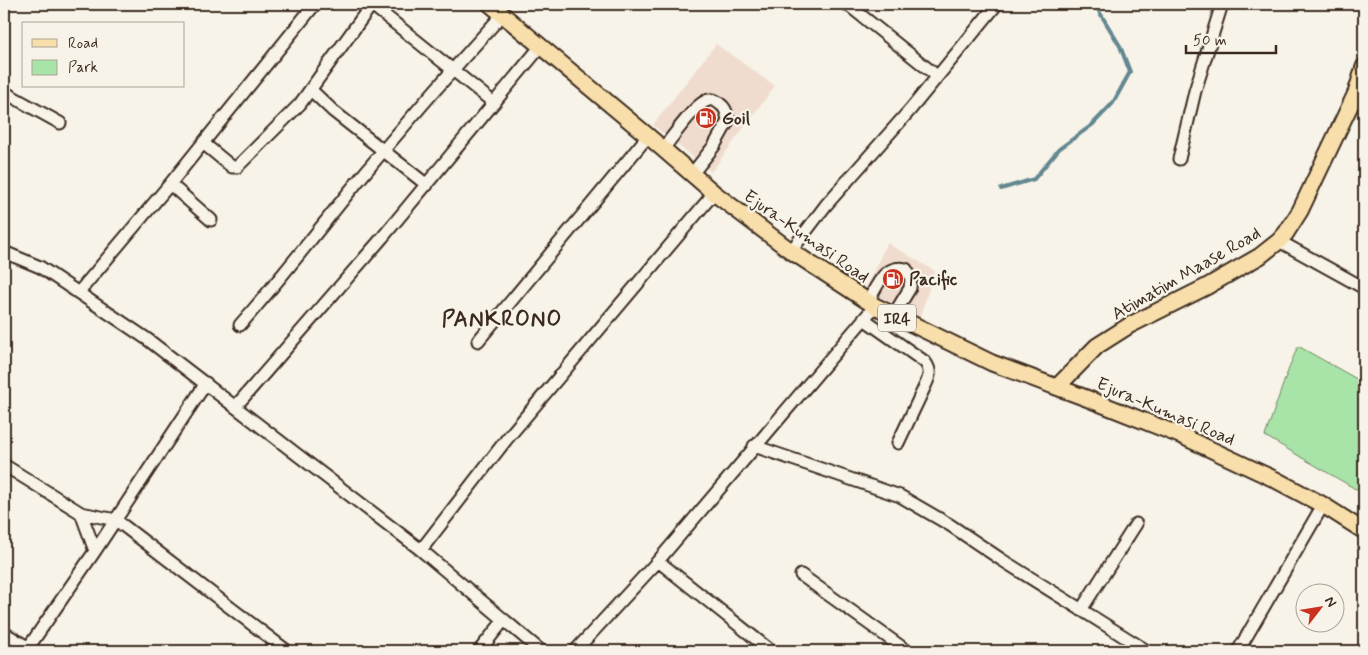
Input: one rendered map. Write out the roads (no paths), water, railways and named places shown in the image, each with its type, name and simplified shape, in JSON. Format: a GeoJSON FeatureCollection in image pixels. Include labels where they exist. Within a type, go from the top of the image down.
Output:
{"type":"FeatureCollection","features":[{"type":"Feature","properties":{"kind":"main road","name":"Ejura-Kumasi Road"},"geometry":{"type":"LineString","coordinates":[[490,4],[714,193],[792,251],[871,304],[992,363],[1182,436],[1274,479],[1322,505],[1364,531]]}},
{"type":"Feature","properties":{"kind":"main road","name":"Atimatim Maase Road"},"geometry":{"type":"LineString","coordinates":[[1057,387],[1097,346],[1130,325],[1206,287],[1260,256],[1279,241],[1300,211],[1360,93],[1364,67]]}},
{"type":"Feature","properties":{"kind":"street"},"geometry":{"type":"LineString","coordinates":[[79,292],[170,184],[315,4]]}},
{"type":"Feature","properties":{"kind":"street"},"geometry":{"type":"LineString","coordinates":[[203,143],[232,168],[237,167],[300,104],[372,4],[494,103]]}},
{"type":"Feature","properties":{"kind":"street"},"geometry":{"type":"LineString","coordinates":[[847,4],[938,76]]}},
{"type":"Feature","properties":{"kind":"street"},"geometry":{"type":"LineString","coordinates":[[792,251],[826,205],[910,110],[997,4]]}},
{"type":"Feature","properties":{"kind":"street"},"geometry":{"type":"LineString","coordinates":[[1179,160],[1195,91],[1222,4]]}},
{"type":"Feature","properties":{"kind":"street"},"geometry":{"type":"LineString","coordinates":[[240,324],[267,295],[453,69],[503,14]]}},
{"type":"Feature","properties":{"kind":"street"},"geometry":{"type":"LineString","coordinates":[[236,406],[428,185],[541,46]]}},
{"type":"Feature","properties":{"kind":"street"},"geometry":{"type":"LineString","coordinates":[[310,90],[333,112],[428,185]]}},
{"type":"Feature","properties":{"kind":"street"},"geometry":{"type":"LineString","coordinates":[[4,92],[60,123]]}},
{"type":"Feature","properties":{"kind":"street"},"geometry":{"type":"LineString","coordinates":[[663,149],[698,107],[707,100],[712,100],[723,106],[727,112],[728,121],[714,146],[692,174]]}},
{"type":"Feature","properties":{"kind":"street"},"geometry":{"type":"LineString","coordinates":[[478,340],[648,136]]}},
{"type":"Feature","properties":{"kind":"street"},"geometry":{"type":"LineString","coordinates":[[170,184],[211,220]]}},
{"type":"Feature","properties":{"kind":"street"},"geometry":{"type":"LineString","coordinates":[[420,550],[506,440],[714,193]]}},
{"type":"Feature","properties":{"kind":"street"},"geometry":{"type":"LineString","coordinates":[[1279,241],[1364,288]]}},
{"type":"Feature","properties":{"kind":"street"},"geometry":{"type":"LineString","coordinates":[[4,252],[40,267],[147,339],[420,550],[540,651]]}},
{"type":"Feature","properties":{"kind":"street"},"geometry":{"type":"LineString","coordinates":[[575,651],[658,561],[864,319],[881,278],[888,272],[899,268],[906,269],[911,278],[910,288],[893,316]]}},
{"type":"Feature","properties":{"kind":"street"},"geometry":{"type":"LineString","coordinates":[[864,319],[925,362],[929,367],[930,374],[926,384],[898,442]]}},
{"type":"Feature","properties":{"kind":"street"},"geometry":{"type":"LineString","coordinates":[[4,633],[29,650],[206,383]]}},
{"type":"Feature","properties":{"kind":"street"},"geometry":{"type":"LineString","coordinates":[[754,446],[900,496],[950,525],[1147,651]]}},
{"type":"Feature","properties":{"kind":"street"},"geometry":{"type":"LineString","coordinates":[[4,465],[80,513],[116,520],[287,651]]}},
{"type":"Feature","properties":{"kind":"street"},"geometry":{"type":"LineString","coordinates":[[1238,651],[1322,505]]}},
{"type":"Feature","properties":{"kind":"street"},"geometry":{"type":"LineString","coordinates":[[80,513],[95,551]]}},
{"type":"Feature","properties":{"kind":"street"},"geometry":{"type":"LineString","coordinates":[[1081,610],[1136,524]]}},
{"type":"Feature","properties":{"kind":"street"},"geometry":{"type":"LineString","coordinates":[[658,561],[770,651]]}},
{"type":"Feature","properties":{"kind":"street"},"geometry":{"type":"LineString","coordinates":[[801,575],[905,651]]}},
{"type":"Feature","properties":{"kind":"street"},"geometry":{"type":"LineString","coordinates":[[479,651],[504,620]]}},
{"type":"Feature","properties":{"kind":"waterway"},"geometry":{"type":"LineString","coordinates":[[1001,189],[1034,179],[1059,149],[1092,125],[1113,103],[1130,72],[1120,46],[1093,4]]}},
{"type":"Feature","properties":{"kind":"place","name":"Goil"},"geometry":{"type":"Point","coordinates":[706,118]}},
{"type":"Feature","properties":{"kind":"place","name":"Pacific"},"geometry":{"type":"Point","coordinates":[893,279]}},
{"type":"Feature","properties":{"kind":"district","name":"PANKRONO"},"geometry":{"type":"Point","coordinates":[502,318]}}]}
